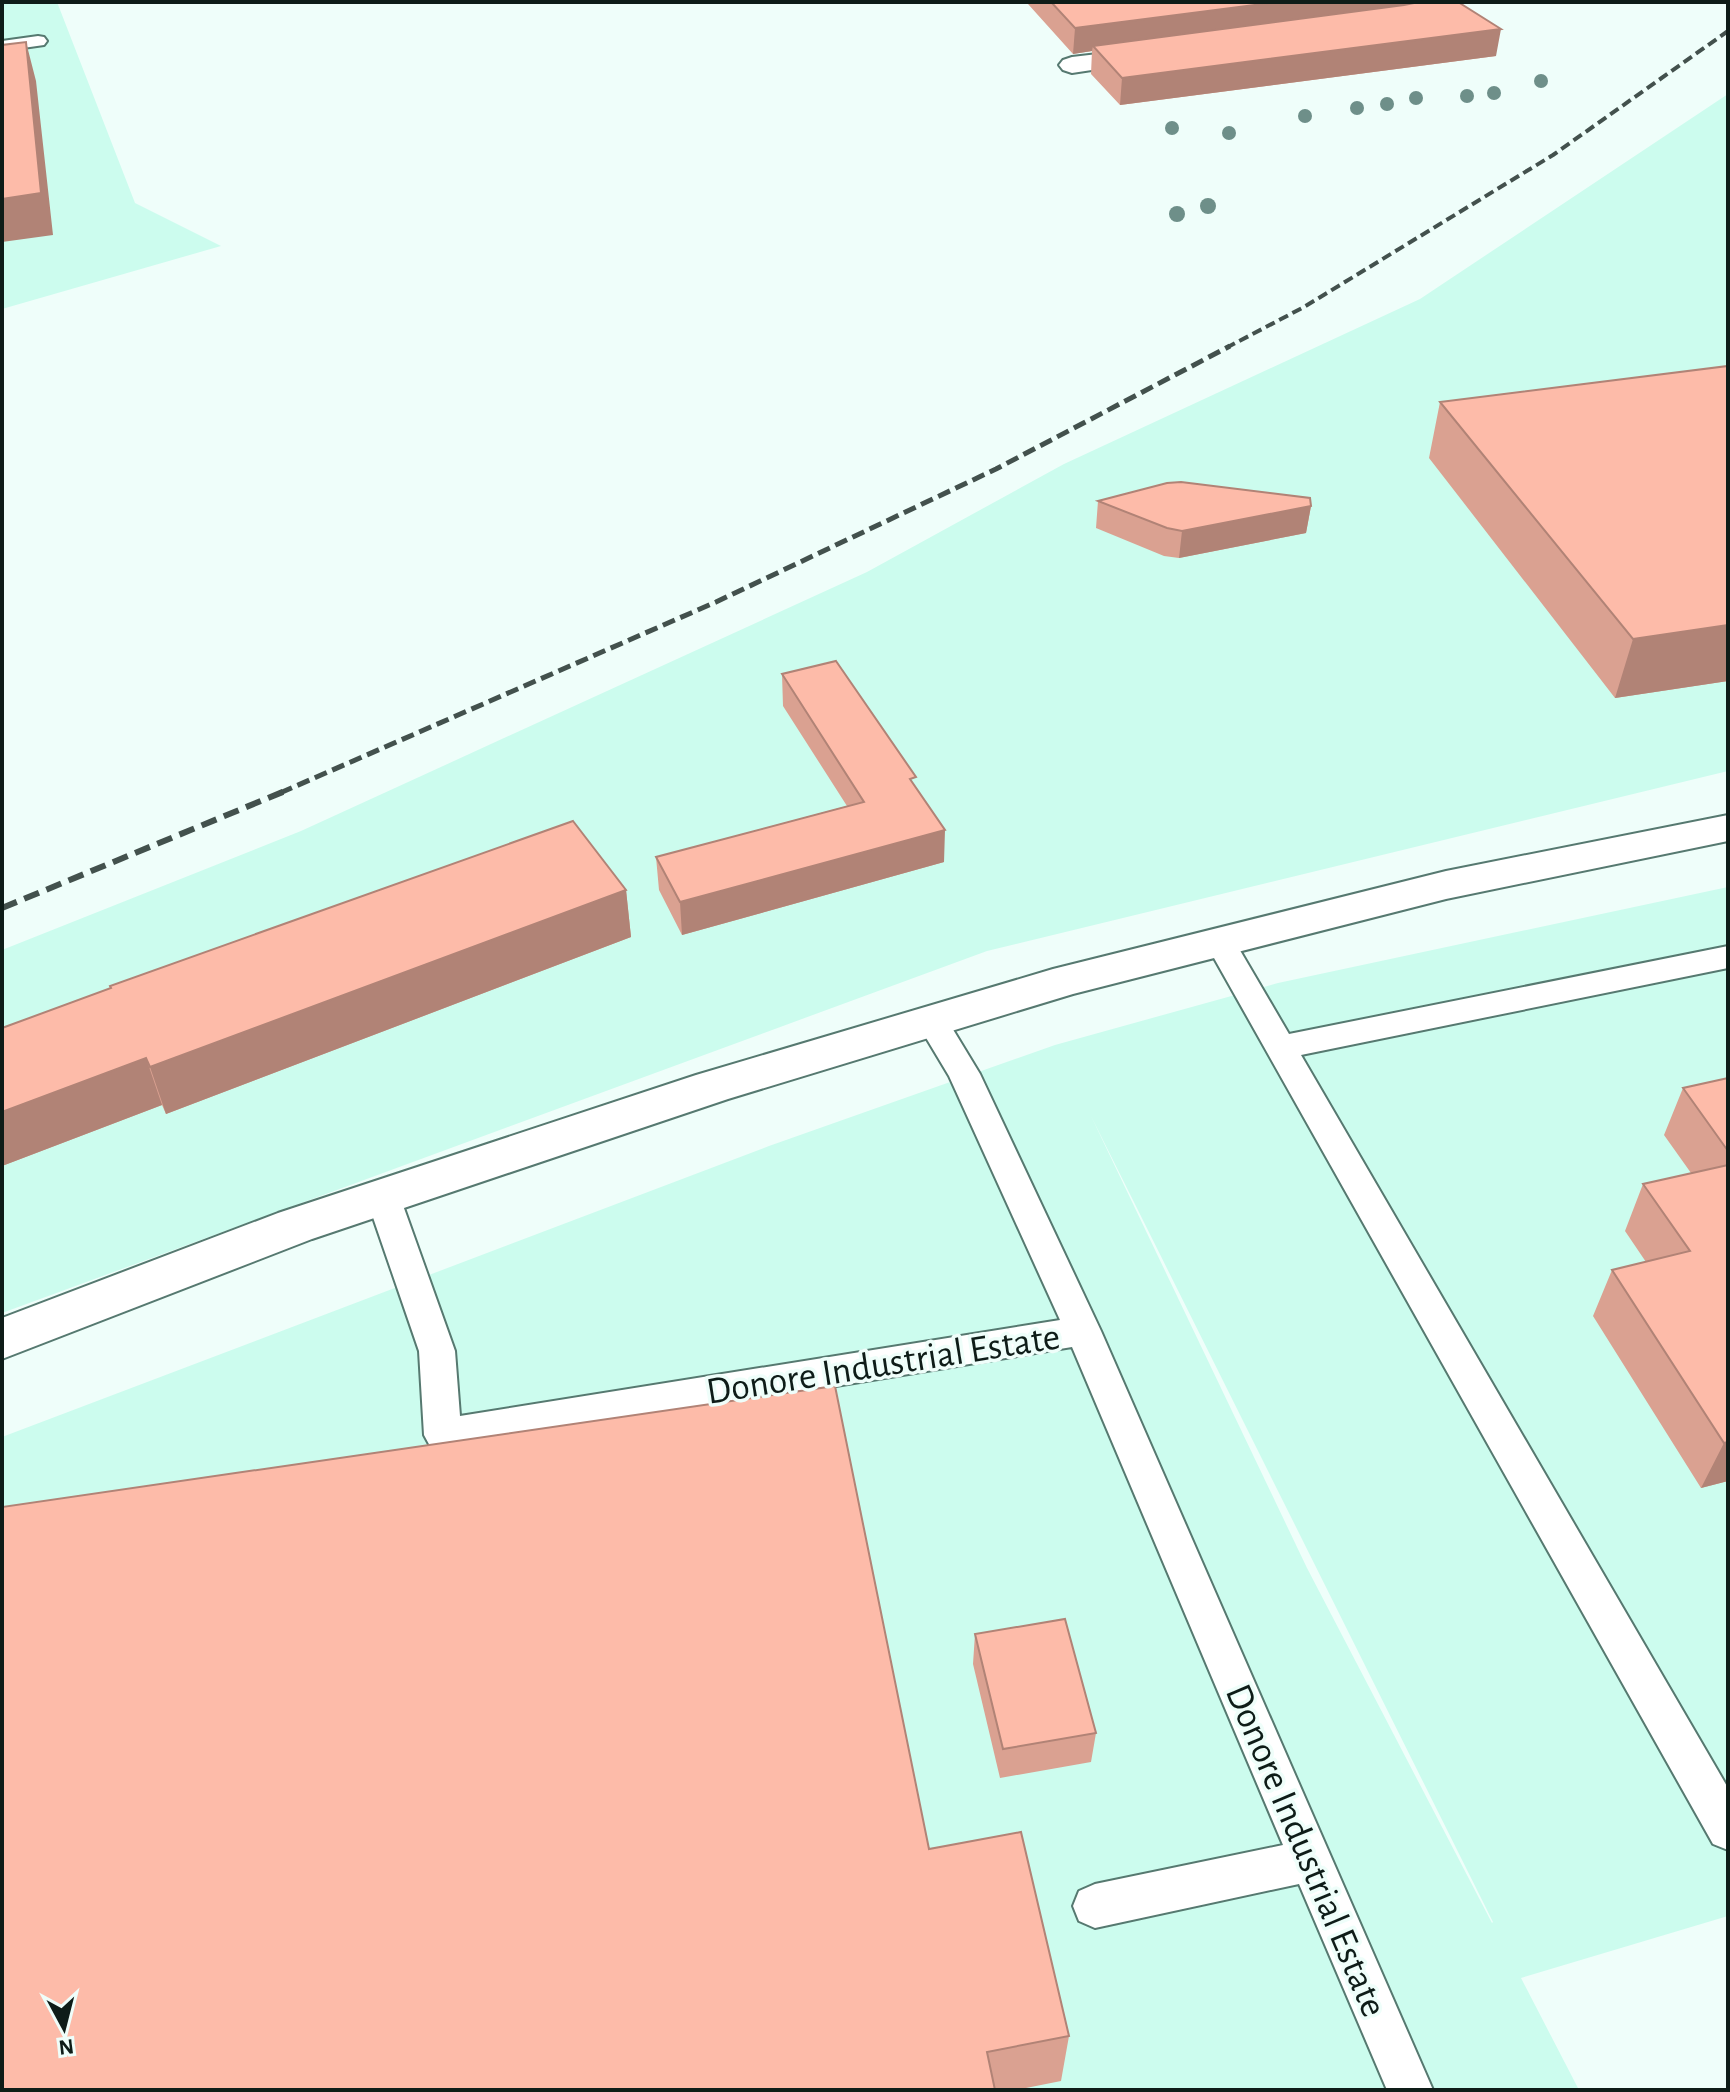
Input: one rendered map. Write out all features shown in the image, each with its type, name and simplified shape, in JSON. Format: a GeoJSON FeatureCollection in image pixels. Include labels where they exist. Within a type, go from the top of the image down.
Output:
{"type":"FeatureCollection","features":[{"type":"Feature","properties":{"kind":"street"},"geometry":{"type":"LineString","coordinates":[[1072,65],[1165,53]]}},
{"type":"Feature","properties":{"kind":"street"},"geometry":{"type":"LineString","coordinates":[[2,1339],[295,1226],[712,1087],[1068,980],[1446,885],[1728,828]]}},
{"type":"Feature","properties":{"kind":"lane"},"geometry":{"type":"LineString","coordinates":[[2,46],[38,41]]}},
{"type":"Feature","properties":{"kind":"lane"},"geometry":{"type":"LineString","coordinates":[[1220,942],[1728,1829]]}},
{"type":"Feature","properties":{"kind":"lane"},"geometry":{"type":"LineString","coordinates":[[1282,1047],[1728,957]]}},
{"type":"Feature","properties":{"kind":"lane"},"geometry":{"type":"LineString","coordinates":[[932,1021],[964,1074],[1083,1331]]}},
{"type":"Feature","properties":{"kind":"lane","name":"Donore Industrial Estate"},"geometry":{"type":"LineString","coordinates":[[383,1197],[437,1351],[443,1435],[1083,1331],[1410,2090]]}},
{"type":"Feature","properties":{"kind":"lane"},"geometry":{"type":"LineString","coordinates":[[1095,1906],[1311,1860]]}},
{"type":"Feature","properties":{"kind":"shaded area"},"geometry":{"type":"Polygon","coordinates":[[[2,2],[57,2],[135,203],[221,246],[2,309],[2,2]]]}},
{"type":"Feature","properties":{"kind":"shaded area"},"geometry":{"type":"Polygon","coordinates":[[[1728,94],[1728,771],[987,951],[2,1313],[2,950],[301,831],[867,572],[1064,464],[1420,299],[1728,94]]]}},
{"type":"Feature","properties":{"kind":"shaded area"},"geometry":{"type":"Polygon","coordinates":[[[1728,887],[1728,1916],[1521,1978],[1579,2090],[2,2090],[2,1437],[769,1146],[1055,1045],[1278,983],[1728,887]],[[1091,1116],[1307,1568],[1493,1922],[1091,1116]]]}},
{"type":"Feature","properties":{"kind":"building"},"geometry":{"type":"Polygon","coordinates":[[[1051,2],[1278,2],[1075,28],[1051,2]]]}},
{"type":"Feature","properties":{"kind":"building"},"geometry":{"type":"Polygon","coordinates":[[[1458,2],[1501,29],[1122,78],[1093,46],[1404,5],[1458,2]]]}},
{"type":"Feature","properties":{"kind":"building"},"geometry":{"type":"Polygon","coordinates":[[[26,42],[41,193],[2,199],[2,45],[26,42]]]}},
{"type":"Feature","properties":{"kind":"building"},"geometry":{"type":"Polygon","coordinates":[[[1728,366],[1728,625],[1633,639],[1440,402],[1728,366]]]}},
{"type":"Feature","properties":{"kind":"building"},"geometry":{"type":"Polygon","coordinates":[[[1181,482],[1310,498],[1311,506],[1182,531],[1098,501],[1181,482]]]}},
{"type":"Feature","properties":{"kind":"building"},"geometry":{"type":"Polygon","coordinates":[[[836,661],[916,777],[910,779],[945,830],[680,902],[656,857],[864,802],[782,674],[836,661]]]}},
{"type":"Feature","properties":{"kind":"building"},"geometry":{"type":"Polygon","coordinates":[[[573,821],[626,890],[150,1067],[146,1058],[2,1112],[2,1028],[110,986],[573,821]]]}},
{"type":"Feature","properties":{"kind":"building"},"geometry":{"type":"Polygon","coordinates":[[[1728,1078],[1728,1151],[1683,1088],[1728,1078]]]}},
{"type":"Feature","properties":{"kind":"building"},"geometry":{"type":"Polygon","coordinates":[[[1728,1165],[1728,1442],[1724,1443],[1612,1270],[1690,1251],[1643,1184],[1728,1165]]]}},
{"type":"Feature","properties":{"kind":"building"},"geometry":{"type":"Polygon","coordinates":[[[835,1386],[929,1849],[1021,1832],[1069,2036],[987,2052],[995,2090],[2,2090],[2,1507],[835,1386]]]}},
{"type":"Feature","properties":{"kind":"building"},"geometry":{"type":"Polygon","coordinates":[[[1065,1619],[1096,1733],[1003,1749],[975,1634],[1065,1619]]]}},
{"type":"Feature","properties":{"kind":"railway"},"geometry":{"type":"LineString","coordinates":[[1226,348],[1304,307],[1553,155],[1728,31]]}},
{"type":"Feature","properties":{"kind":"railway"},"geometry":{"type":"LineString","coordinates":[[280,793],[716,602],[996,469],[1230,346]]}},
{"type":"Feature","properties":{"kind":"railway"},"geometry":{"type":"LineString","coordinates":[[2,908],[285,791]]}}]}
